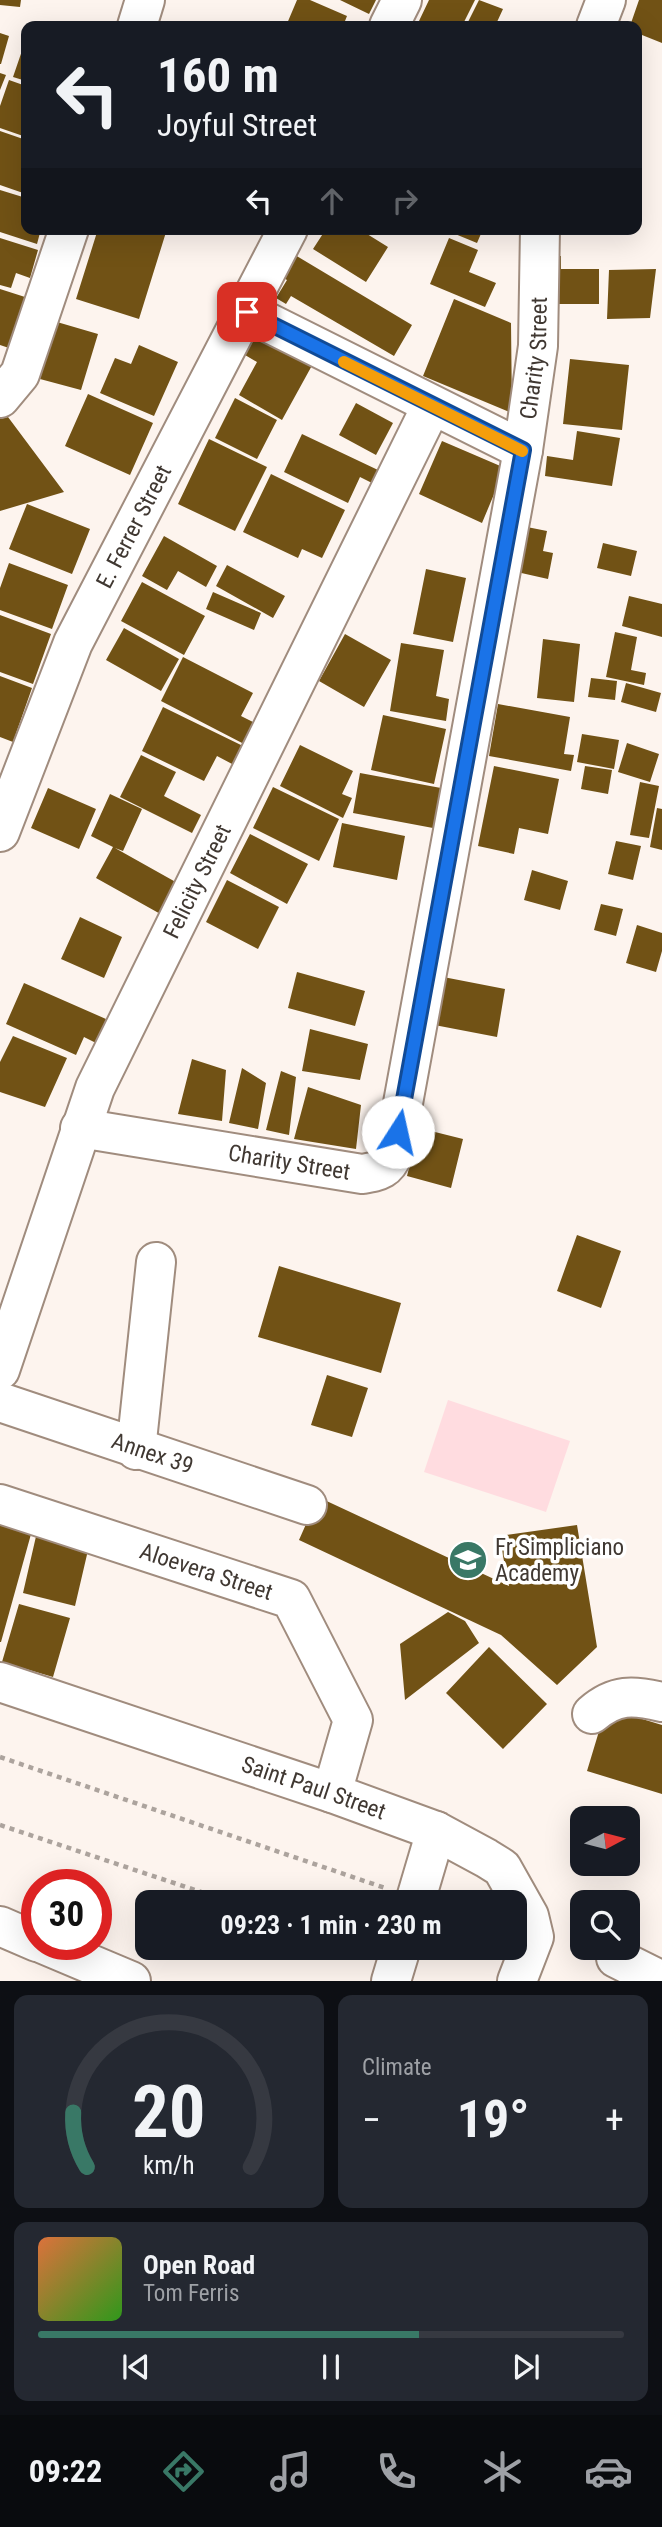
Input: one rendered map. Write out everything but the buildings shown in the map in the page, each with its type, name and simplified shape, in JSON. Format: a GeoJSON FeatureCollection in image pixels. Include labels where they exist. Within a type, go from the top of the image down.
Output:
{"type":"FeatureCollection","features":[{"type":"Feature","properties":{"kind":"street"},"geometry":{"type":"LineString","coordinates":[[138,21],[145,0]]}},
{"type":"Feature","properties":{"kind":"street"},"geometry":{"type":"LineString","coordinates":[[392,21],[402,0]]}},
{"type":"Feature","properties":{"kind":"street"},"geometry":{"type":"LineString","coordinates":[[598,21],[606,0]]}},
{"type":"Feature","properties":{"kind":"street"},"geometry":{"type":"LineString","coordinates":[[0,398],[20,374],[67,235]]}},
{"type":"Feature","properties":{"kind":"street","name":"E. Ferrer Street"},"geometry":{"type":"LineString","coordinates":[[0,832],[73,643],[285,235]]}},
{"type":"Feature","properties":{"kind":"street","name":"Charity Street"},"geometry":{"type":"LineString","coordinates":[[80,1128],[362,1174],[382,1171],[389,1164],[397,1140],[523,450],[538,346],[540,235]]}},
{"type":"Feature","properties":{"kind":"street"},"geometry":{"type":"LineString","coordinates":[[247,312],[431,407],[523,450]]}},
{"type":"Feature","properties":{"kind":"street","name":"Felicity Street"},"geometry":{"type":"LineString","coordinates":[[0,1370],[14,1279],[95,1088],[431,407]]}},
{"type":"Feature","properties":{"kind":"street"},"geometry":{"type":"LineString","coordinates":[[136,1450],[156,1262]]}},
{"type":"Feature","properties":{"kind":"street","name":"Annex 39"},"geometry":{"type":"LineString","coordinates":[[0,1402],[136,1450],[306,1504]]}},
{"type":"Feature","properties":{"kind":"street","name":"Aloevera Street"},"geometry":{"type":"LineString","coordinates":[[0,1504],[292,1599],[352,1716],[353,1725],[332,1793]]}},
{"type":"Feature","properties":{"kind":"street","name":"Saint Paul Street"},"geometry":{"type":"LineString","coordinates":[[0,1682],[332,1793],[436,1831],[502,1868],[523,1906],[534,1937],[517,1981]]}},
{"type":"Feature","properties":{"kind":"street"},"geometry":{"type":"LineString","coordinates":[[592,1714],[608,1700],[633,1695],[662,1702]]}},
{"type":"Feature","properties":{"kind":"street"},"geometry":{"type":"LineString","coordinates":[[419,1890],[436,1831]]}},
{"type":"Feature","properties":{"kind":"street"},"geometry":{"type":"LineString","coordinates":[[0,1926],[21,1935]]}},
{"type":"Feature","properties":{"kind":"street"},"geometry":{"type":"LineString","coordinates":[[81,1960],[131,1981]]}},
{"type":"Feature","properties":{"kind":"street"},"geometry":{"type":"LineString","coordinates":[[391,1981],[397,1960]]}},
{"type":"Feature","properties":{"kind":"street"},"geometry":{"type":"LineString","coordinates":[[620,1960],[662,1981]]}},
{"type":"Feature","properties":{"kind":"path"},"geometry":{"type":"LineString","coordinates":[[0,1757],[387,1890]]}},
{"type":"Feature","properties":{"kind":"path"},"geometry":{"type":"LineString","coordinates":[[0,1825],[195,1890]]}},
{"type":"Feature","properties":{"kind":"shaded area"},"geometry":{"type":"Polygon","coordinates":[[[448,1400],[570,1441],[546,1512],[424,1472],[448,1400]]]}},
{"type":"Feature","properties":{"kind":"slow traffic"},"geometry":{"type":"LineString","coordinates":[[344,362],[522,451]]}},
{"type":"Feature","properties":{"kind":"place","name":"Fr Simpliciano Academy"},"geometry":{"type":"Point","coordinates":[468,1560]}},
{"type":"Feature","properties":{"kind":"route"},"geometry":{"type":"LineString","coordinates":[[247,312],[431,407],[523,450],[398,1132]]}}]}
